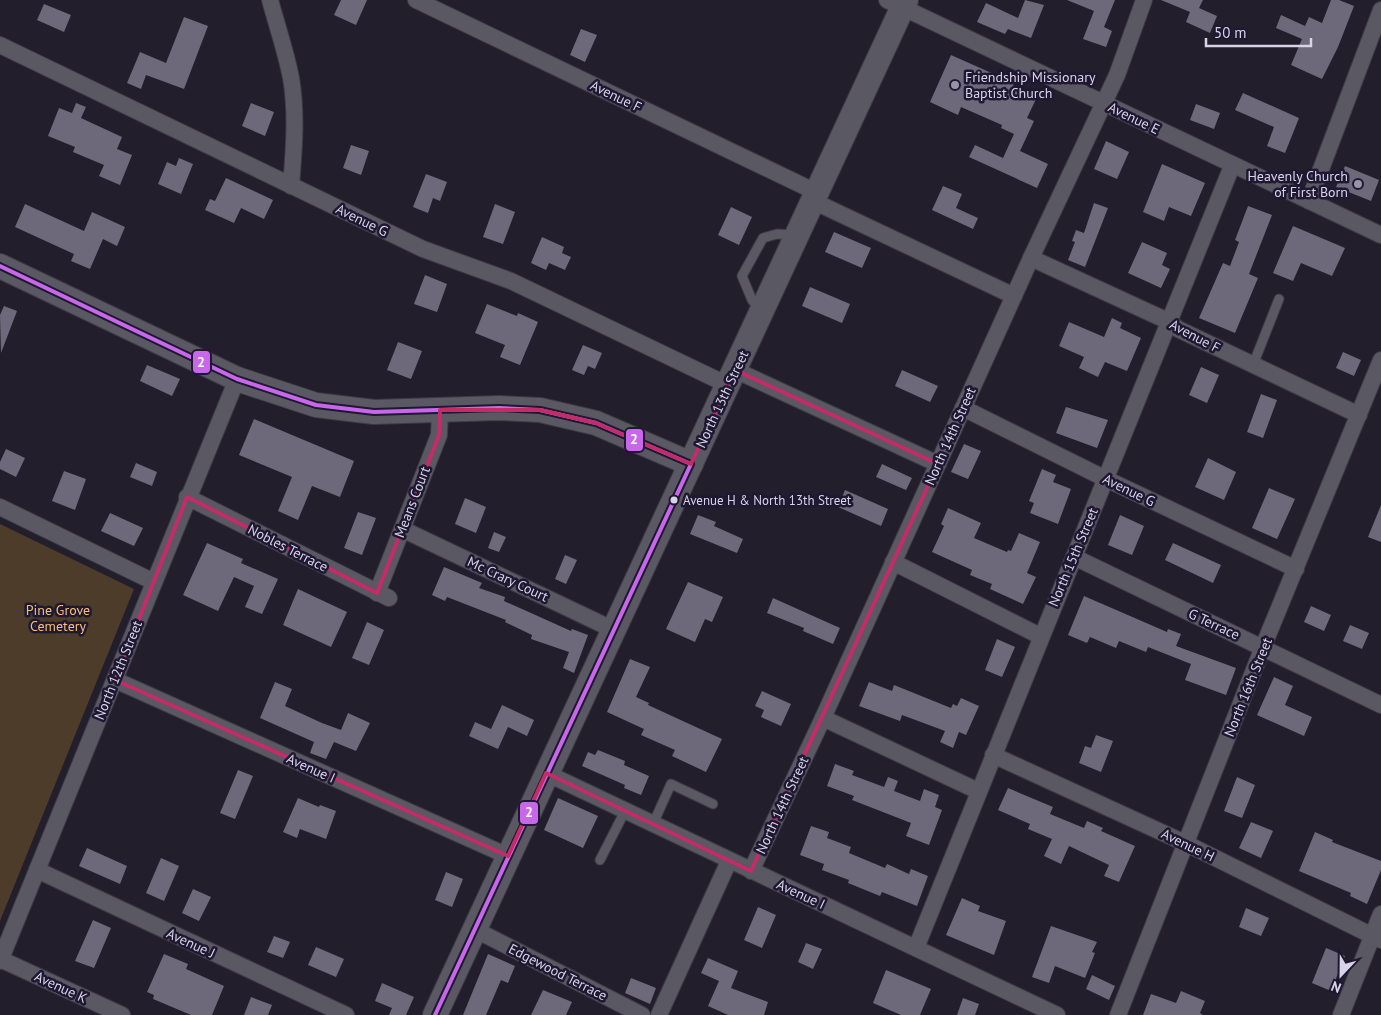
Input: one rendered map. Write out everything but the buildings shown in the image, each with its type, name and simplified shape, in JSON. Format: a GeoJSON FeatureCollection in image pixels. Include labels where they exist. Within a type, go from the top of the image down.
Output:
{"type":"FeatureCollection","features":[{"type":"Feature","properties":{"kind":"street"},"geometry":{"type":"LineString","coordinates":[[270,0],[291,77],[294,133],[291,186]]}},
{"type":"Feature","properties":{"kind":"street","name":"Avenue F"},"geometry":{"type":"LineString","coordinates":[[416,0],[1014,296]]}},
{"type":"Feature","properties":{"kind":"street","name":"North 14th Street"},"geometry":{"type":"LineString","coordinates":[[751,871],[823,718],[1031,258],[1104,104],[1117,75],[1144,0]]}},
{"type":"Feature","properties":{"kind":"street","name":"North 13th Street"},"geometry":{"type":"LineString","coordinates":[[435,1015],[797,235],[899,3]]}},
{"type":"Feature","properties":{"kind":"street","name":"Avenue E"},"geometry":{"type":"LineString","coordinates":[[899,3],[1232,166],[1381,235]]}},
{"type":"Feature","properties":{"kind":"street"},"geometry":{"type":"LineString","coordinates":[[1309,201],[1381,10]]}},
{"type":"Feature","properties":{"kind":"street","name":"Avenue G"},"geometry":{"type":"LineString","coordinates":[[0,45],[424,249],[511,281],[731,378],[938,464]]}},
{"type":"Feature","properties":{"kind":"street","name":"North 15th Street"},"geometry":{"type":"LineString","coordinates":[[916,948],[1040,636],[1106,479],[1232,166]]}},
{"type":"Feature","properties":{"kind":"street","name":"Avenue F"},"geometry":{"type":"LineString","coordinates":[[1031,258],[1170,322],[1178,329],[1359,415]]}},
{"type":"Feature","properties":{"kind":"street"},"geometry":{"type":"LineString","coordinates":[[0,266],[237,379],[316,405],[374,412],[540,410],[596,423],[692,464]]}},
{"type":"Feature","properties":{"kind":"street","name":"North 16th Street"},"geometry":{"type":"LineString","coordinates":[[1118,1015],[1185,843],[1381,360]]}},
{"type":"Feature","properties":{"kind":"street","name":"North 12th Street"},"geometry":{"type":"LineString","coordinates":[[0,960],[237,379]]}},
{"type":"Feature","properties":{"kind":"street","name":"Avenue G"},"geometry":{"type":"LineString","coordinates":[[963,408],[1106,479],[1296,569]]}},
{"type":"Feature","properties":{"kind":"street","name":"Means Court"},"geometry":{"type":"LineString","coordinates":[[383,596],[402,529],[438,435],[440,410]]}},
{"type":"Feature","properties":{"kind":"street","name":"Nobles Terrace"},"geometry":{"type":"LineString","coordinates":[[188,497],[383,596]]}},
{"type":"Feature","properties":{"kind":"street"},"geometry":{"type":"LineString","coordinates":[[0,507],[154,582]]}},
{"type":"Feature","properties":{"kind":"street","name":"Mc Crary Court"},"geometry":{"type":"LineString","coordinates":[[402,529],[614,630]]}},
{"type":"Feature","properties":{"kind":"street","name":"G Terrace"},"geometry":{"type":"LineString","coordinates":[[1074,557],[1264,647],[1381,706]]}},
{"type":"Feature","properties":{"kind":"street"},"geometry":{"type":"LineString","coordinates":[[893,562],[1040,636]]}},
{"type":"Feature","properties":{"kind":"street","name":"Avenue I"},"geometry":{"type":"LineString","coordinates":[[115,680],[508,856]]}},
{"type":"Feature","properties":{"kind":"street"},"geometry":{"type":"LineString","coordinates":[[823,718],[978,791]]}},
{"type":"Feature","properties":{"kind":"street","name":"Avenue H"},"geometry":{"type":"LineString","coordinates":[[993,755],[1185,843],[1377,938]]}},
{"type":"Feature","properties":{"kind":"street","name":"Avenue I"},"geometry":{"type":"LineString","coordinates":[[546,773],[1057,1015]]}},
{"type":"Feature","properties":{"kind":"street"},"geometry":{"type":"LineString","coordinates":[[659,1015],[729,860]]}},
{"type":"Feature","properties":{"kind":"street","name":"Avenue J"},"geometry":{"type":"LineString","coordinates":[[37,870],[346,1015]]}},
{"type":"Feature","properties":{"kind":"street"},"geometry":{"type":"LineString","coordinates":[[1341,1015],[1377,938],[1381,914]]}},
{"type":"Feature","properties":{"kind":"street","name":"Edgewood Terrace"},"geometry":{"type":"LineString","coordinates":[[474,929],[642,1015]]}},
{"type":"Feature","properties":{"kind":"street","name":"Avenue K"},"geometry":{"type":"LineString","coordinates":[[0,960],[122,1015]]}},
{"type":"Feature","properties":{"kind":"lane"},"geometry":{"type":"LineString","coordinates":[[762,311],[752,300],[742,276],[763,238],[777,234],[797,235]]}},
{"type":"Feature","properties":{"kind":"lane"},"geometry":{"type":"LineString","coordinates":[[1252,365],[1278,299]]}},
{"type":"Feature","properties":{"kind":"lane"},"geometry":{"type":"LineString","coordinates":[[653,824],[671,784],[713,804]]}},
{"type":"Feature","properties":{"kind":"lane"},"geometry":{"type":"LineString","coordinates":[[600,860],[625,811]]}},
{"type":"Feature","properties":{"kind":"highlighted area"},"geometry":{"type":"Polygon","coordinates":[[[735,370],[938,464],[751,871],[546,773],[508,856],[115,680],[187,497],[377,593],[439,435],[440,410],[540,410],[596,423],[691,464],[735,370]]]}},
{"type":"Feature","properties":{"kind":"green space","name":"Pine Grove Cemetery"},"geometry":{"type":"Polygon","coordinates":[[[0,524],[134,589],[0,921],[0,524]]]}},
{"type":"Feature","properties":{"kind":"transit line","name":"2"},"geometry":{"type":"LineString","coordinates":[[0,266],[237,379],[316,405],[374,412],[499,408],[540,410],[596,423],[691,464],[435,1015]]}},
{"type":"Feature","properties":{"kind":"place","name":"Friendship Missionary Baptist Church"},"geometry":{"type":"Point","coordinates":[955,85]}},
{"type":"Feature","properties":{"kind":"place","name":"Heavenly Church of First Born"},"geometry":{"type":"Point","coordinates":[1358,184]}},
{"type":"Feature","properties":{"kind":"place","name":"Avenue H & North 13th Street"},"geometry":{"type":"Point","coordinates":[674,500]}}]}
